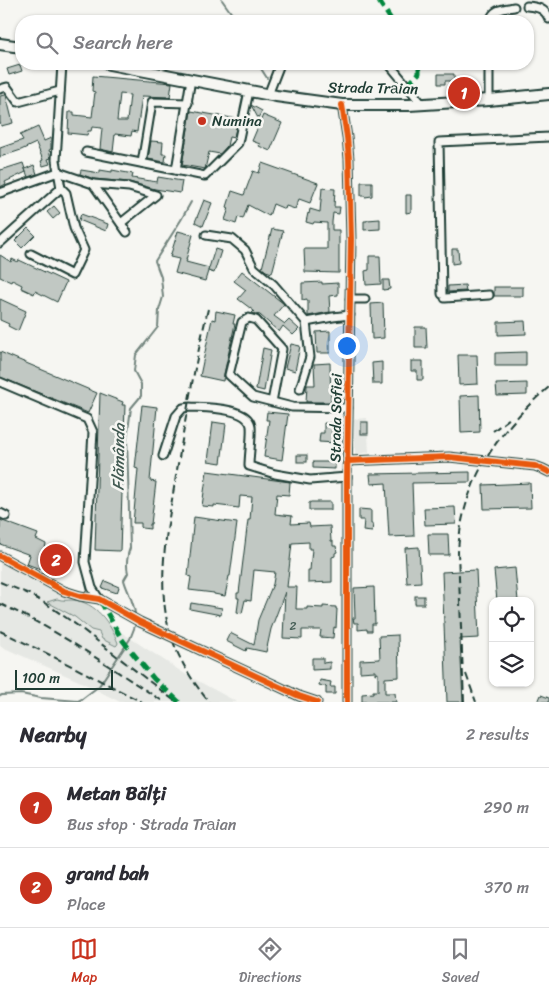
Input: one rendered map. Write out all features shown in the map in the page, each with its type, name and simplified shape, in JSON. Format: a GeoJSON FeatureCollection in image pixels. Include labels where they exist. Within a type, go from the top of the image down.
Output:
{"type":"FeatureCollection","features":[{"type":"Feature","properties":{"kind":"highway"},"geometry":{"type":"LineString","coordinates":[[0,44],[15,46]]}},
{"type":"Feature","properties":{"kind":"highway","name":"Strada Trаian"},"geometry":{"type":"LineString","coordinates":[[142,70],[268,95],[342,105],[422,104],[549,94]]}},
{"type":"Feature","properties":{"kind":"street"},"geometry":{"type":"LineString","coordinates":[[527,6],[543,10],[549,18]]}},
{"type":"Feature","properties":{"kind":"street"},"geometry":{"type":"LineString","coordinates":[[492,15],[499,9],[514,7]]}},
{"type":"Feature","properties":{"kind":"street"},"geometry":{"type":"LineString","coordinates":[[31,254],[72,275],[84,250],[74,228],[66,193],[61,188],[56,160],[62,70]]}},
{"type":"Feature","properties":{"kind":"street"},"geometry":{"type":"LineString","coordinates":[[268,95],[278,70]]}},
{"type":"Feature","properties":{"kind":"street"},"geometry":{"type":"LineString","coordinates":[[394,70],[422,104]]}},
{"type":"Feature","properties":{"kind":"street"},"geometry":{"type":"LineString","coordinates":[[489,70],[489,100]]}},
{"type":"Feature","properties":{"kind":"street"},"geometry":{"type":"LineString","coordinates":[[176,170],[191,79]]}},
{"type":"Feature","properties":{"kind":"street"},"geometry":{"type":"LineString","coordinates":[[0,89],[7,87],[18,102],[60,91]]}},
{"type":"Feature","properties":{"kind":"street"},"geometry":{"type":"LineString","coordinates":[[86,152],[205,176],[238,143],[249,91]]}},
{"type":"Feature","properties":{"kind":"street"},"geometry":{"type":"LineString","coordinates":[[142,163],[152,102],[188,103]]}},
{"type":"Feature","properties":{"kind":"street","name":"Strada Sofiei"},"geometry":{"type":"LineString","coordinates":[[342,105],[349,158],[351,239],[347,478],[347,702]]}},
{"type":"Feature","properties":{"kind":"street"},"geometry":{"type":"LineString","coordinates":[[489,295],[443,296],[439,142],[549,137]]}},
{"type":"Feature","properties":{"kind":"street"},"geometry":{"type":"LineString","coordinates":[[0,193],[58,172],[93,184],[130,187],[156,195],[121,223]]}},
{"type":"Feature","properties":{"kind":"street"},"geometry":{"type":"LineString","coordinates":[[93,184],[128,232]]}},
{"type":"Feature","properties":{"kind":"street"},"geometry":{"type":"LineString","coordinates":[[0,242],[61,188]]}},
{"type":"Feature","properties":{"kind":"street"},"geometry":{"type":"LineString","coordinates":[[206,234],[232,239],[245,250],[254,268],[274,285],[306,322],[310,357],[300,389]]}},
{"type":"Feature","properties":{"kind":"street"},"geometry":{"type":"LineString","coordinates":[[350,300],[365,299]]}},
{"type":"Feature","properties":{"kind":"street"},"geometry":{"type":"LineString","coordinates":[[306,322],[333,316],[350,315]]}},
{"type":"Feature","properties":{"kind":"street"},"geometry":{"type":"LineString","coordinates":[[272,402],[282,349],[256,320],[249,318],[242,322],[229,375],[253,397],[272,402],[292,406],[348,408]]}},
{"type":"Feature","properties":{"kind":"street"},"geometry":{"type":"LineString","coordinates":[[0,382],[86,419],[93,432],[85,562],[92,588],[99,599]]}},
{"type":"Feature","properties":{"kind":"street"},"geometry":{"type":"LineString","coordinates":[[163,456],[176,416],[183,408],[235,411],[245,416],[251,424],[249,466],[275,474],[310,480],[347,478]]}},
{"type":"Feature","properties":{"kind":"street"},"geometry":{"type":"LineString","coordinates":[[348,461],[449,457],[491,463],[535,466],[549,472]]}},
{"type":"Feature","properties":{"kind":"street"},"geometry":{"type":"LineString","coordinates":[[0,556],[64,591],[99,599],[140,622],[290,692],[317,702]]}},
{"type":"Feature","properties":{"kind":"shaded area"},"geometry":{"type":"Polygon","coordinates":[[[367,418],[369,452],[355,455],[354,419],[367,418]]]}},
{"type":"Feature","properties":{"kind":"shaded area"},"geometry":{"type":"Polygon","coordinates":[[[0,560],[69,598],[185,674],[237,702],[120,702],[81,682],[0,646],[0,560]]]}},
{"type":"Feature","properties":{"kind":"shaded area"},"geometry":{"type":"Polygon","coordinates":[[[57,599],[81,602],[95,609],[111,628],[118,643],[117,645],[102,639],[99,632],[91,630],[75,617],[47,602],[57,599]]]}},
{"type":"Feature","properties":{"kind":"building"},"geometry":{"type":"Polygon","coordinates":[[[15,67],[15,70],[22,71],[9,75],[7,69],[15,67]]]}},
{"type":"Feature","properties":{"kind":"building"},"geometry":{"type":"Polygon","coordinates":[[[438,74],[454,74],[454,81],[445,81],[445,84],[438,84],[438,74]]]}},
{"type":"Feature","properties":{"kind":"building"},"geometry":{"type":"Polygon","coordinates":[[[93,76],[172,83],[170,97],[142,96],[137,132],[132,131],[131,136],[115,134],[113,152],[100,149],[102,128],[92,127],[87,135],[68,133],[69,112],[74,112],[74,115],[92,117],[95,92],[92,91],[93,76]],[[120,94],[117,121],[127,121],[130,95],[120,94]]]}},
{"type":"Feature","properties":{"kind":"building"},"geometry":{"type":"Polygon","coordinates":[[[6,95],[13,123],[1,126],[0,96],[6,95]]]}},
{"type":"Feature","properties":{"kind":"building"},"geometry":{"type":"Polygon","coordinates":[[[251,105],[262,111],[258,118],[251,105]]]}},
{"type":"Feature","properties":{"kind":"building"},"geometry":{"type":"Polygon","coordinates":[[[191,111],[238,119],[234,138],[229,137],[227,146],[220,154],[209,152],[205,169],[182,165],[191,111]]]}},
{"type":"Feature","properties":{"kind":"building"},"geometry":{"type":"Polygon","coordinates":[[[263,115],[282,123],[270,151],[252,141],[263,115]]]}},
{"type":"Feature","properties":{"kind":"building"},"geometry":{"type":"Polygon","coordinates":[[[38,127],[44,141],[51,138],[51,149],[49,150],[51,158],[48,159],[50,164],[43,166],[41,161],[43,160],[36,143],[0,157],[0,148],[23,140],[20,135],[38,127]]]}},
{"type":"Feature","properties":{"kind":"building"},"geometry":{"type":"Polygon","coordinates":[[[151,141],[163,142],[162,154],[166,154],[165,162],[148,159],[151,141]]]}},
{"type":"Feature","properties":{"kind":"building"},"geometry":{"type":"Polygon","coordinates":[[[23,163],[26,172],[5,182],[6,184],[0,187],[0,169],[23,163]]]}},
{"type":"Feature","properties":{"kind":"building"},"geometry":{"type":"Polygon","coordinates":[[[262,163],[318,183],[310,203],[299,199],[295,209],[286,206],[285,209],[273,204],[269,216],[248,205],[243,219],[238,217],[236,224],[225,220],[232,191],[244,195],[253,171],[259,173],[262,163]]]}},
{"type":"Feature","properties":{"kind":"building"},"geometry":{"type":"Polygon","coordinates":[[[34,165],[37,174],[28,177],[25,169],[34,165]]]}},
{"type":"Feature","properties":{"kind":"building"},"geometry":{"type":"Polygon","coordinates":[[[81,170],[100,173],[100,170],[112,172],[112,170],[133,174],[132,178],[157,182],[158,177],[182,181],[180,193],[129,182],[94,179],[80,174],[81,170]]]}},
{"type":"Feature","properties":{"kind":"building"},"geometry":{"type":"Polygon","coordinates":[[[361,182],[372,182],[372,196],[361,196],[361,182]]]}},
{"type":"Feature","properties":{"kind":"building"},"geometry":{"type":"Polygon","coordinates":[[[322,188],[335,189],[334,207],[340,207],[339,214],[333,213],[332,222],[332,230],[339,230],[339,273],[305,272],[304,249],[327,249],[327,223],[314,222],[313,224],[306,222],[310,209],[320,212],[322,188]]]}},
{"type":"Feature","properties":{"kind":"building"},"geometry":{"type":"Polygon","coordinates":[[[406,195],[411,195],[411,212],[406,213],[406,195]]]}},
{"type":"Feature","properties":{"kind":"building"},"geometry":{"type":"Polygon","coordinates":[[[204,200],[212,203],[203,226],[195,222],[204,200]]]}},
{"type":"Feature","properties":{"kind":"building"},"geometry":{"type":"Polygon","coordinates":[[[54,206],[60,213],[53,219],[47,212],[54,206]]]}},
{"type":"Feature","properties":{"kind":"building"},"geometry":{"type":"Polygon","coordinates":[[[81,214],[108,224],[106,231],[79,220],[81,214]]]}},
{"type":"Feature","properties":{"kind":"building"},"geometry":{"type":"Polygon","coordinates":[[[380,219],[380,229],[364,230],[364,221],[380,219]]]}},
{"type":"Feature","properties":{"kind":"building"},"geometry":{"type":"Polygon","coordinates":[[[28,228],[35,235],[22,248],[15,241],[28,228]]]}},
{"type":"Feature","properties":{"kind":"building"},"geometry":{"type":"Polygon","coordinates":[[[272,229],[283,231],[272,273],[262,268],[272,229]]]}},
{"type":"Feature","properties":{"kind":"building"},"geometry":{"type":"Polygon","coordinates":[[[178,231],[193,235],[186,262],[209,268],[205,281],[175,273],[179,259],[170,257],[178,231]]]}},
{"type":"Feature","properties":{"kind":"building"},"geometry":{"type":"Polygon","coordinates":[[[215,249],[221,251],[214,273],[208,271],[215,249]]]}},
{"type":"Feature","properties":{"kind":"building"},"geometry":{"type":"Polygon","coordinates":[[[452,249],[458,249],[459,263],[452,264],[452,249]]]}},
{"type":"Feature","properties":{"kind":"building"},"geometry":{"type":"Polygon","coordinates":[[[0,255],[11,262],[12,259],[18,262],[19,260],[66,282],[57,302],[35,291],[34,294],[21,288],[22,285],[12,280],[11,282],[0,277],[0,255]]]}},
{"type":"Feature","properties":{"kind":"building"},"geometry":{"type":"Polygon","coordinates":[[[369,256],[380,256],[381,284],[366,285],[365,271],[369,270],[369,256]]]}},
{"type":"Feature","properties":{"kind":"building"},"geometry":{"type":"Polygon","coordinates":[[[242,271],[284,304],[274,316],[285,324],[289,320],[299,329],[293,335],[283,326],[279,332],[260,315],[252,313],[254,311],[238,299],[246,290],[234,281],[242,271]]]}},
{"type":"Feature","properties":{"kind":"building"},"geometry":{"type":"Polygon","coordinates":[[[383,280],[389,280],[390,289],[383,290],[383,280]]]}},
{"type":"Feature","properties":{"kind":"building"},"geometry":{"type":"Polygon","coordinates":[[[322,282],[322,284],[338,283],[338,295],[329,296],[330,312],[308,316],[308,301],[307,299],[302,300],[302,283],[322,282]]]}},
{"type":"Feature","properties":{"kind":"building"},"geometry":{"type":"Polygon","coordinates":[[[465,285],[466,291],[448,292],[448,286],[465,285]]]}},
{"type":"Feature","properties":{"kind":"building"},"geometry":{"type":"Polygon","coordinates":[[[494,287],[523,287],[523,296],[494,296],[494,287]]]}},
{"type":"Feature","properties":{"kind":"building"},"geometry":{"type":"Polygon","coordinates":[[[0,299],[26,311],[18,331],[0,320],[0,299]]]}},
{"type":"Feature","properties":{"kind":"building"},"geometry":{"type":"Polygon","coordinates":[[[383,303],[384,338],[372,339],[371,304],[383,303]]]}},
{"type":"Feature","properties":{"kind":"building"},"geometry":{"type":"Polygon","coordinates":[[[216,311],[235,315],[233,324],[235,324],[223,381],[200,376],[212,319],[215,320],[216,311]]]}},
{"type":"Feature","properties":{"kind":"building"},"geometry":{"type":"Polygon","coordinates":[[[525,321],[526,334],[498,335],[498,322],[525,321]]]}},
{"type":"Feature","properties":{"kind":"building"},"geometry":{"type":"Polygon","coordinates":[[[415,327],[426,327],[427,348],[415,348],[415,327]]]}},
{"type":"Feature","properties":{"kind":"building"},"geometry":{"type":"Polygon","coordinates":[[[330,331],[330,353],[317,353],[316,332],[330,331]]]}},
{"type":"Feature","properties":{"kind":"building"},"geometry":{"type":"Polygon","coordinates":[[[291,344],[300,346],[295,371],[285,368],[291,344]]]}},
{"type":"Feature","properties":{"kind":"building"},"geometry":{"type":"Polygon","coordinates":[[[263,348],[271,350],[264,391],[256,389],[263,348]]]}},
{"type":"Feature","properties":{"kind":"building"},"geometry":{"type":"Polygon","coordinates":[[[0,352],[97,393],[88,413],[0,377],[0,352]]]}},
{"type":"Feature","properties":{"kind":"building"},"geometry":{"type":"Polygon","coordinates":[[[526,352],[526,366],[495,366],[495,353],[526,352]]]}},
{"type":"Feature","properties":{"kind":"building"},"geometry":{"type":"Polygon","coordinates":[[[458,355],[477,355],[478,384],[459,385],[458,355]]]}},
{"type":"Feature","properties":{"kind":"building"},"geometry":{"type":"Polygon","coordinates":[[[411,361],[423,361],[423,380],[417,380],[417,371],[411,371],[411,361]]]}},
{"type":"Feature","properties":{"kind":"building"},"geometry":{"type":"Polygon","coordinates":[[[382,362],[382,384],[373,384],[372,363],[382,362]]]}},
{"type":"Feature","properties":{"kind":"building"},"geometry":{"type":"Polygon","coordinates":[[[330,363],[331,402],[306,402],[307,385],[315,385],[314,364],[330,363]]]}},
{"type":"Feature","properties":{"kind":"building"},"geometry":{"type":"Polygon","coordinates":[[[527,383],[527,395],[497,396],[496,384],[527,383]]]}},
{"type":"Feature","properties":{"kind":"building"},"geometry":{"type":"Polygon","coordinates":[[[100,393],[123,402],[122,405],[125,405],[120,551],[95,550],[100,393]]]}},
{"type":"Feature","properties":{"kind":"building"},"geometry":{"type":"Polygon","coordinates":[[[479,395],[480,432],[461,433],[460,396],[479,395]]]}},
{"type":"Feature","properties":{"kind":"building"},"geometry":{"type":"Polygon","coordinates":[[[142,405],[157,407],[150,481],[156,482],[150,529],[142,528],[141,523],[133,523],[138,469],[135,468],[142,405]]]}},
{"type":"Feature","properties":{"kind":"building"},"geometry":{"type":"Polygon","coordinates":[[[267,412],[288,414],[282,460],[264,457],[269,420],[266,420],[267,412]]]}},
{"type":"Feature","properties":{"kind":"building"},"geometry":{"type":"Polygon","coordinates":[[[213,422],[226,424],[221,463],[208,461],[213,422]]]}},
{"type":"Feature","properties":{"kind":"building"},"geometry":{"type":"Polygon","coordinates":[[[361,422],[368,422],[368,434],[361,434],[361,422]]]}},
{"type":"Feature","properties":{"kind":"building"},"geometry":{"type":"Polygon","coordinates":[[[324,423],[332,423],[332,434],[336,435],[336,443],[319,442],[320,433],[324,433],[324,423]]]}},
{"type":"Feature","properties":{"kind":"building"},"geometry":{"type":"Polygon","coordinates":[[[297,455],[307,455],[307,462],[297,462],[297,455]]]}},
{"type":"Feature","properties":{"kind":"building"},"geometry":{"type":"Polygon","coordinates":[[[313,462],[335,462],[335,469],[313,468],[313,462]]]}},
{"type":"Feature","properties":{"kind":"building"},"geometry":{"type":"Polygon","coordinates":[[[207,471],[290,482],[289,495],[277,494],[275,514],[292,516],[291,524],[309,523],[310,527],[330,526],[331,541],[333,541],[333,546],[336,546],[337,552],[332,557],[332,582],[308,583],[308,570],[310,570],[312,549],[309,549],[309,542],[292,543],[287,587],[297,587],[296,609],[307,609],[307,607],[323,608],[323,606],[336,607],[336,628],[334,627],[333,638],[320,637],[321,630],[302,630],[302,639],[283,638],[285,592],[271,629],[266,652],[247,648],[246,651],[226,641],[230,633],[254,645],[258,620],[273,584],[275,572],[254,570],[251,601],[245,600],[242,613],[237,612],[239,598],[237,598],[237,593],[239,593],[252,497],[240,496],[239,508],[214,505],[214,507],[202,506],[207,471]]]}},
{"type":"Feature","properties":{"kind":"building"},"geometry":{"type":"Polygon","coordinates":[[[470,472],[470,482],[412,483],[414,536],[389,537],[386,483],[371,484],[370,474],[470,472]]]}},
{"type":"Feature","properties":{"kind":"building"},"geometry":{"type":"Polygon","coordinates":[[[530,483],[531,508],[484,509],[483,485],[530,483]]]}},
{"type":"Feature","properties":{"kind":"building"},"geometry":{"type":"Polygon","coordinates":[[[331,502],[331,510],[309,510],[309,503],[331,502]]]}},
{"type":"Feature","properties":{"kind":"building"},"geometry":{"type":"Polygon","coordinates":[[[455,507],[456,524],[425,525],[424,508],[455,507]]]}},
{"type":"Feature","properties":{"kind":"building"},"geometry":{"type":"Polygon","coordinates":[[[359,509],[371,510],[372,532],[363,531],[364,520],[359,520],[359,509]]]}},
{"type":"Feature","properties":{"kind":"building"},"geometry":{"type":"Polygon","coordinates":[[[194,517],[237,523],[230,576],[225,596],[189,590],[191,577],[188,576],[194,517]]]}},
{"type":"Feature","properties":{"kind":"building"},"geometry":{"type":"Polygon","coordinates":[[[0,520],[38,534],[36,539],[46,544],[45,548],[47,549],[40,569],[27,564],[30,555],[0,544],[0,520]]]}},
{"type":"Feature","properties":{"kind":"building"},"geometry":{"type":"Polygon","coordinates":[[[428,534],[448,534],[449,555],[429,555],[428,534]]]}},
{"type":"Feature","properties":{"kind":"building"},"geometry":{"type":"Polygon","coordinates":[[[419,547],[421,582],[407,583],[405,548],[419,547]]]}},
{"type":"Feature","properties":{"kind":"building"},"geometry":{"type":"Polygon","coordinates":[[[515,568],[518,597],[497,597],[494,570],[515,568]]]}},
{"type":"Feature","properties":{"kind":"building"},"geometry":{"type":"Polygon","coordinates":[[[476,570],[479,638],[460,639],[463,702],[447,702],[442,572],[476,570]]]}},
{"type":"Feature","properties":{"kind":"building"},"geometry":{"type":"Polygon","coordinates":[[[105,581],[119,587],[117,593],[102,588],[105,581]]]}},
{"type":"Feature","properties":{"kind":"building"},"geometry":{"type":"Polygon","coordinates":[[[374,587],[375,624],[372,624],[372,631],[367,631],[367,629],[358,630],[358,623],[354,623],[353,618],[355,618],[354,588],[374,587]]]}},
{"type":"Feature","properties":{"kind":"building"},"geometry":{"type":"Polygon","coordinates":[[[415,596],[424,596],[424,604],[415,604],[415,596]]]}},
{"type":"Feature","properties":{"kind":"building"},"geometry":{"type":"Polygon","coordinates":[[[191,603],[222,608],[221,615],[190,609],[191,603]]]}},
{"type":"Feature","properties":{"kind":"building"},"geometry":{"type":"Polygon","coordinates":[[[398,635],[399,677],[385,678],[385,693],[395,693],[396,702],[362,702],[362,694],[378,691],[378,673],[375,674],[375,671],[360,672],[360,660],[380,659],[379,636],[398,635]]]}},
{"type":"Feature","properties":{"kind":"building"},"geometry":{"type":"Polygon","coordinates":[[[312,658],[323,658],[323,663],[330,662],[330,669],[312,670],[312,658]]]}},
{"type":"Feature","properties":{"kind":"building"},"geometry":{"type":"Polygon","coordinates":[[[320,680],[331,682],[330,687],[335,687],[335,694],[326,694],[327,687],[319,685],[320,680]]]}},
{"type":"Feature","properties":{"kind":"building"},"geometry":{"type":"Polygon","coordinates":[[[541,695],[549,698],[549,702],[538,702],[541,695]]]}},
{"type":"Feature","properties":{"kind":"waterway","name":"Flămânda"},"geometry":{"type":"LineString","coordinates":[[222,0],[233,15]]}},
{"type":"Feature","properties":{"kind":"waterway","name":"Flămânda"},"geometry":{"type":"LineString","coordinates":[[262,70],[267,78]]}},
{"type":"Feature","properties":{"kind":"waterway","name":"Flămânda"},"geometry":{"type":"LineString","coordinates":[[135,614],[124,580],[128,573],[127,560],[130,548],[127,438],[131,408],[141,396],[141,384],[134,371],[136,355],[158,327],[159,310],[163,297],[161,277],[155,261],[191,202]]}},
{"type":"Feature","properties":{"kind":"waterway","name":"Flămânda"},"geometry":{"type":"LineString","coordinates":[[0,696],[21,694],[41,698],[78,701],[82,699],[99,686],[130,639],[135,626]]}},
{"type":"Feature","properties":{"kind":"railway"},"geometry":{"type":"LineString","coordinates":[[208,309],[191,389],[171,508],[165,545],[163,583],[167,621],[173,643],[195,684],[209,702]]}},
{"type":"Feature","properties":{"kind":"railway"},"geometry":{"type":"LineString","coordinates":[[464,702],[458,552],[461,527],[467,503],[475,481],[498,440],[530,404],[549,387]]}},
{"type":"Feature","properties":{"kind":"railway"},"geometry":{"type":"LineString","coordinates":[[493,431],[510,418]]}},
{"type":"Feature","properties":{"kind":"railway"},"geometry":{"type":"LineString","coordinates":[[0,582],[29,594],[48,605],[176,702]]}},
{"type":"Feature","properties":{"kind":"railway"},"geometry":{"type":"LineString","coordinates":[[0,604],[64,637],[164,702]]}},
{"type":"Feature","properties":{"kind":"railway"},"geometry":{"type":"LineString","coordinates":[[0,631],[142,702]]}},
{"type":"Feature","properties":{"kind":"railway"},"geometry":{"type":"LineString","coordinates":[[466,674],[476,702]]}},
{"type":"Feature","properties":{"kind":"marked path"},"geometry":{"type":"LineString","coordinates":[[378,0],[388,15]]}},
{"type":"Feature","properties":{"kind":"marked path"},"geometry":{"type":"LineString","coordinates":[[407,86],[419,73],[419,70]]}},
{"type":"Feature","properties":{"kind":"marked path"},"geometry":{"type":"LineString","coordinates":[[100,600],[121,638],[131,651],[154,679],[179,702]]}},
{"type":"Feature","properties":{"kind":"cycle path"},"geometry":{"type":"LineString","coordinates":[[342,105],[349,159],[351,239],[347,481],[347,702]]}},
{"type":"Feature","properties":{"kind":"cycle path"},"geometry":{"type":"LineString","coordinates":[[348,461],[449,457],[535,466],[549,472]]}},
{"type":"Feature","properties":{"kind":"cycle path"},"geometry":{"type":"LineString","coordinates":[[0,556],[64,591],[99,599],[140,622],[299,696],[317,702]]}},
{"type":"Feature","properties":{"kind":"place","name":"Metan Bălți"},"geometry":{"type":"Point","coordinates":[464,93]}},
{"type":"Feature","properties":{"kind":"place","name":"Numina"},"geometry":{"type":"Point","coordinates":[202,121]}},
{"type":"Feature","properties":{"kind":"place","name":"grand bah"},"geometry":{"type":"Point","coordinates":[56,560]}}]}
